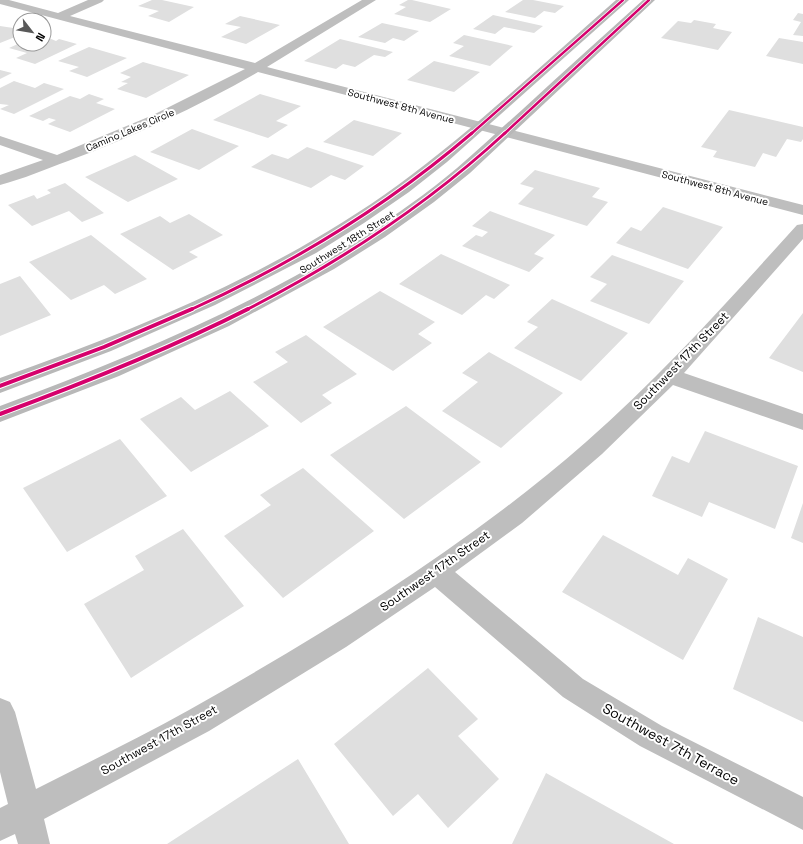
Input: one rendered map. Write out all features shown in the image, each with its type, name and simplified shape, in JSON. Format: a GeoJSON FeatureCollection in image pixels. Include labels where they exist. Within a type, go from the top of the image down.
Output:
{"type":"FeatureCollection","features":[{"type":"Feature","properties":{"kind":"main road","name":"Southwest 18th Street"},"geometry":{"type":"LineString","coordinates":[[0,386],[141,331],[202,304],[281,264],[348,225],[403,189],[479,127],[624,0]]}},
{"type":"Feature","properties":{"kind":"main road","name":"Southwest 18th Street"},"geometry":{"type":"LineString","coordinates":[[0,414],[51,396],[159,351],[222,321],[305,278],[373,237],[429,198],[504,133],[649,0]]}},
{"type":"Feature","properties":{"kind":"street"},"geometry":{"type":"LineString","coordinates":[[59,16],[98,0]]}},
{"type":"Feature","properties":{"kind":"street","name":"Camino Lakes Circle"},"geometry":{"type":"LineString","coordinates":[[0,180],[58,160],[181,108],[255,68],[370,0]]}},
{"type":"Feature","properties":{"kind":"street","name":"Southwest 8th Avenue"},"geometry":{"type":"LineString","coordinates":[[0,1],[479,127],[803,210]]}},
{"type":"Feature","properties":{"kind":"street"},"geometry":{"type":"LineString","coordinates":[[0,140],[58,160]]}},
{"type":"Feature","properties":{"kind":"street","name":"Southwest 17th Street"},"geometry":{"type":"LineString","coordinates":[[13,819],[198,721],[336,638],[436,572],[513,516],[594,448],[670,376],[803,229]]}},
{"type":"Feature","properties":{"kind":"street"},"geometry":{"type":"LineString","coordinates":[[670,376],[803,422]]}},
{"type":"Feature","properties":{"kind":"street","name":"Southwest 7th Terrace"},"geometry":{"type":"LineString","coordinates":[[436,572],[573,688],[651,736],[803,814]]}},
{"type":"Feature","properties":{"kind":"street"},"geometry":{"type":"LineString","coordinates":[[0,712],[13,819],[34,844]]}},
{"type":"Feature","properties":{"kind":"building"},"geometry":{"type":"Polygon","coordinates":[[[152,0],[162,0],[194,7],[169,22],[148,16],[159,11],[138,6],[152,0]]]}},
{"type":"Feature","properties":{"kind":"building"},"geometry":{"type":"Polygon","coordinates":[[[408,0],[451,9],[430,22],[394,14],[406,7],[399,5],[408,0]]]}},
{"type":"Feature","properties":{"kind":"building"},"geometry":{"type":"Polygon","coordinates":[[[523,0],[533,0],[564,6],[555,13],[544,11],[535,18],[505,12],[523,0]]]}},
{"type":"Feature","properties":{"kind":"building"},"geometry":{"type":"Polygon","coordinates":[[[798,13],[803,14],[803,36],[793,35],[801,22],[793,20],[798,13]]]}},
{"type":"Feature","properties":{"kind":"building"},"geometry":{"type":"Polygon","coordinates":[[[493,15],[543,26],[534,33],[504,27],[495,34],[473,29],[493,15]]]}},
{"type":"Feature","properties":{"kind":"building"},"geometry":{"type":"Polygon","coordinates":[[[240,16],[280,25],[246,44],[221,37],[241,27],[225,24],[240,16]]]}},
{"type":"Feature","properties":{"kind":"building"},"geometry":{"type":"Polygon","coordinates":[[[694,20],[716,24],[713,28],[732,32],[718,50],[661,38],[678,21],[691,23],[694,20]]]}},
{"type":"Feature","properties":{"kind":"building"},"geometry":{"type":"Polygon","coordinates":[[[382,23],[419,31],[404,41],[393,38],[385,43],[358,37],[382,23]]]}},
{"type":"Feature","properties":{"kind":"building"},"geometry":{"type":"Polygon","coordinates":[[[0,26],[12,28],[12,38],[0,43],[0,26]]]}},
{"type":"Feature","properties":{"kind":"building"},"geometry":{"type":"Polygon","coordinates":[[[464,35],[513,46],[490,66],[449,56],[464,46],[453,43],[464,35]]]}},
{"type":"Feature","properties":{"kind":"building"},"geometry":{"type":"Polygon","coordinates":[[[779,38],[803,42],[803,64],[766,56],[779,38]]]}},
{"type":"Feature","properties":{"kind":"building"},"geometry":{"type":"Polygon","coordinates":[[[52,39],[56,41],[59,39],[77,44],[35,64],[16,58],[27,53],[23,52],[52,52],[52,39]]]}},
{"type":"Feature","properties":{"kind":"building"},"geometry":{"type":"Polygon","coordinates":[[[340,39],[393,52],[385,57],[374,55],[355,67],[343,64],[336,69],[304,61],[340,39]]]}},
{"type":"Feature","properties":{"kind":"building"},"geometry":{"type":"Polygon","coordinates":[[[89,47],[127,58],[87,77],[69,71],[79,67],[58,61],[89,47]]]}},
{"type":"Feature","properties":{"kind":"building"},"geometry":{"type":"Polygon","coordinates":[[[434,61],[480,72],[454,92],[407,80],[434,61]]]}},
{"type":"Feature","properties":{"kind":"building"},"geometry":{"type":"Polygon","coordinates":[[[143,62],[189,75],[146,98],[117,89],[128,83],[121,82],[131,77],[120,73],[143,62]]]}},
{"type":"Feature","properties":{"kind":"building"},"geometry":{"type":"Polygon","coordinates":[[[0,70],[12,73],[0,79],[0,70]]]}},
{"type":"Feature","properties":{"kind":"building"},"geometry":{"type":"Polygon","coordinates":[[[14,81],[35,88],[44,83],[64,89],[14,114],[0,109],[9,105],[0,104],[0,88],[14,81]]]}},
{"type":"Feature","properties":{"kind":"building"},"geometry":{"type":"Polygon","coordinates":[[[89,94],[104,99],[96,103],[115,109],[70,132],[48,124],[56,120],[49,118],[43,121],[29,116],[70,96],[80,99],[89,94]]]}},
{"type":"Feature","properties":{"kind":"building"},"geometry":{"type":"Polygon","coordinates":[[[260,94],[301,106],[276,121],[288,125],[268,138],[213,120],[260,94]]]}},
{"type":"Feature","properties":{"kind":"building"},"geometry":{"type":"Polygon","coordinates":[[[729,110],[803,127],[803,139],[801,142],[787,139],[776,157],[763,153],[755,167],[713,157],[717,151],[701,147],[729,110]]]}},
{"type":"Feature","properties":{"kind":"building"},"geometry":{"type":"Polygon","coordinates":[[[354,120],[402,133],[373,156],[323,142],[354,120]]]}},
{"type":"Feature","properties":{"kind":"building"},"geometry":{"type":"Polygon","coordinates":[[[192,129],[239,146],[199,170],[150,152],[192,129]]]}},
{"type":"Feature","properties":{"kind":"building"},"geometry":{"type":"Polygon","coordinates":[[[307,147],[364,166],[345,180],[331,175],[311,188],[251,167],[272,154],[288,159],[307,147]]]}},
{"type":"Feature","properties":{"kind":"building"},"geometry":{"type":"Polygon","coordinates":[[[135,155],[178,179],[128,202],[85,177],[135,155]]]}},
{"type":"Feature","properties":{"kind":"building"},"geometry":{"type":"Polygon","coordinates":[[[535,170],[600,188],[592,197],[608,202],[587,226],[518,204],[534,188],[520,184],[535,170]]]}},
{"type":"Feature","properties":{"kind":"building"},"geometry":{"type":"Polygon","coordinates":[[[65,183],[104,213],[82,222],[69,211],[32,226],[8,205],[34,195],[37,199],[51,193],[47,190],[65,183]]]}},
{"type":"Feature","properties":{"kind":"building"},"geometry":{"type":"Polygon","coordinates":[[[663,207],[723,227],[688,269],[616,243],[631,227],[641,231],[663,207]]]}},
{"type":"Feature","properties":{"kind":"building"},"geometry":{"type":"Polygon","coordinates":[[[490,211],[555,235],[534,254],[544,258],[529,272],[462,246],[476,235],[482,237],[488,232],[472,226],[490,211]]]}},
{"type":"Feature","properties":{"kind":"building"},"geometry":{"type":"Polygon","coordinates":[[[189,214],[223,235],[189,252],[198,257],[173,270],[120,234],[160,216],[170,223],[189,214]]]}},
{"type":"Feature","properties":{"kind":"building"},"geometry":{"type":"Polygon","coordinates":[[[91,235],[147,279],[115,294],[104,285],[71,300],[29,262],[91,235]]]}},
{"type":"Feature","properties":{"kind":"building"},"geometry":{"type":"Polygon","coordinates":[[[441,254],[510,285],[494,299],[486,295],[462,315],[399,284],[441,254]]]}},
{"type":"Feature","properties":{"kind":"building"},"geometry":{"type":"Polygon","coordinates":[[[612,255],[684,281],[649,324],[590,301],[607,284],[590,277],[612,255]]]}},
{"type":"Feature","properties":{"kind":"building"},"geometry":{"type":"Polygon","coordinates":[[[20,276],[51,315],[0,336],[0,284],[20,276]]]}},
{"type":"Feature","properties":{"kind":"building"},"geometry":{"type":"Polygon","coordinates":[[[380,291],[435,322],[418,334],[432,343],[393,371],[323,327],[380,291]]]}},
{"type":"Feature","properties":{"kind":"building"},"geometry":{"type":"Polygon","coordinates":[[[552,299],[628,333],[581,381],[514,348],[538,327],[527,322],[552,299]]]}},
{"type":"Feature","properties":{"kind":"building"},"geometry":{"type":"Polygon","coordinates":[[[803,313],[803,372],[769,358],[803,313]]]}},
{"type":"Feature","properties":{"kind":"building"},"geometry":{"type":"Polygon","coordinates":[[[306,335],[357,374],[322,395],[332,403],[301,423],[253,382],[288,362],[275,352],[306,335]]]}},
{"type":"Feature","properties":{"kind":"building"},"geometry":{"type":"Polygon","coordinates":[[[489,352],[563,393],[501,448],[442,411],[478,382],[462,373],[489,352]]]}},
{"type":"Feature","properties":{"kind":"building"},"geometry":{"type":"Polygon","coordinates":[[[230,391],[269,426],[191,472],[140,419],[181,397],[195,410],[230,391]]]}},
{"type":"Feature","properties":{"kind":"building"},"geometry":{"type":"Polygon","coordinates":[[[406,406],[481,462],[404,519],[330,455],[406,406]]]}},
{"type":"Feature","properties":{"kind":"building"},"geometry":{"type":"Polygon","coordinates":[[[705,431],[798,466],[775,529],[709,502],[702,517],[652,496],[672,456],[689,463],[705,431]]]}},
{"type":"Feature","properties":{"kind":"building"},"geometry":{"type":"Polygon","coordinates":[[[120,439],[167,496],[67,552],[23,488],[120,439]]]}},
{"type":"Feature","properties":{"kind":"building"},"geometry":{"type":"Polygon","coordinates":[[[303,468],[374,531],[283,598],[224,536],[271,505],[260,495],[303,468]]]}},
{"type":"Feature","properties":{"kind":"building"},"geometry":{"type":"Polygon","coordinates":[[[803,503],[803,543],[791,538],[803,503]]]}},
{"type":"Feature","properties":{"kind":"building"},"geometry":{"type":"Polygon","coordinates":[[[183,529],[244,606],[131,678],[84,604],[144,570],[135,556],[183,529]]]}},
{"type":"Feature","properties":{"kind":"building"},"geometry":{"type":"Polygon","coordinates":[[[603,535],[678,575],[688,558],[728,579],[683,660],[562,592],[603,535]]]}},
{"type":"Feature","properties":{"kind":"building"},"geometry":{"type":"Polygon","coordinates":[[[758,617],[803,637],[803,722],[733,689],[758,617]]]}},
{"type":"Feature","properties":{"kind":"building"},"geometry":{"type":"Polygon","coordinates":[[[428,668],[478,719],[458,736],[499,779],[448,828],[418,794],[393,816],[334,744],[428,668]]]}},
{"type":"Feature","properties":{"kind":"building"},"geometry":{"type":"Polygon","coordinates":[[[298,759],[349,844],[167,844],[298,759]]]}},
{"type":"Feature","properties":{"kind":"building"},"geometry":{"type":"Polygon","coordinates":[[[546,773],[674,844],[512,844],[546,773]]]}},
{"type":"Feature","properties":{"kind":"cycle path"},"geometry":{"type":"LineString","coordinates":[[0,386],[104,347],[209,301],[310,249],[358,220],[403,189],[442,159],[623,0]]}},
{"type":"Feature","properties":{"kind":"cycle path"},"geometry":{"type":"LineString","coordinates":[[0,414],[112,371],[222,322],[276,295],[379,233],[428,199],[465,169],[649,0]]}}]}
